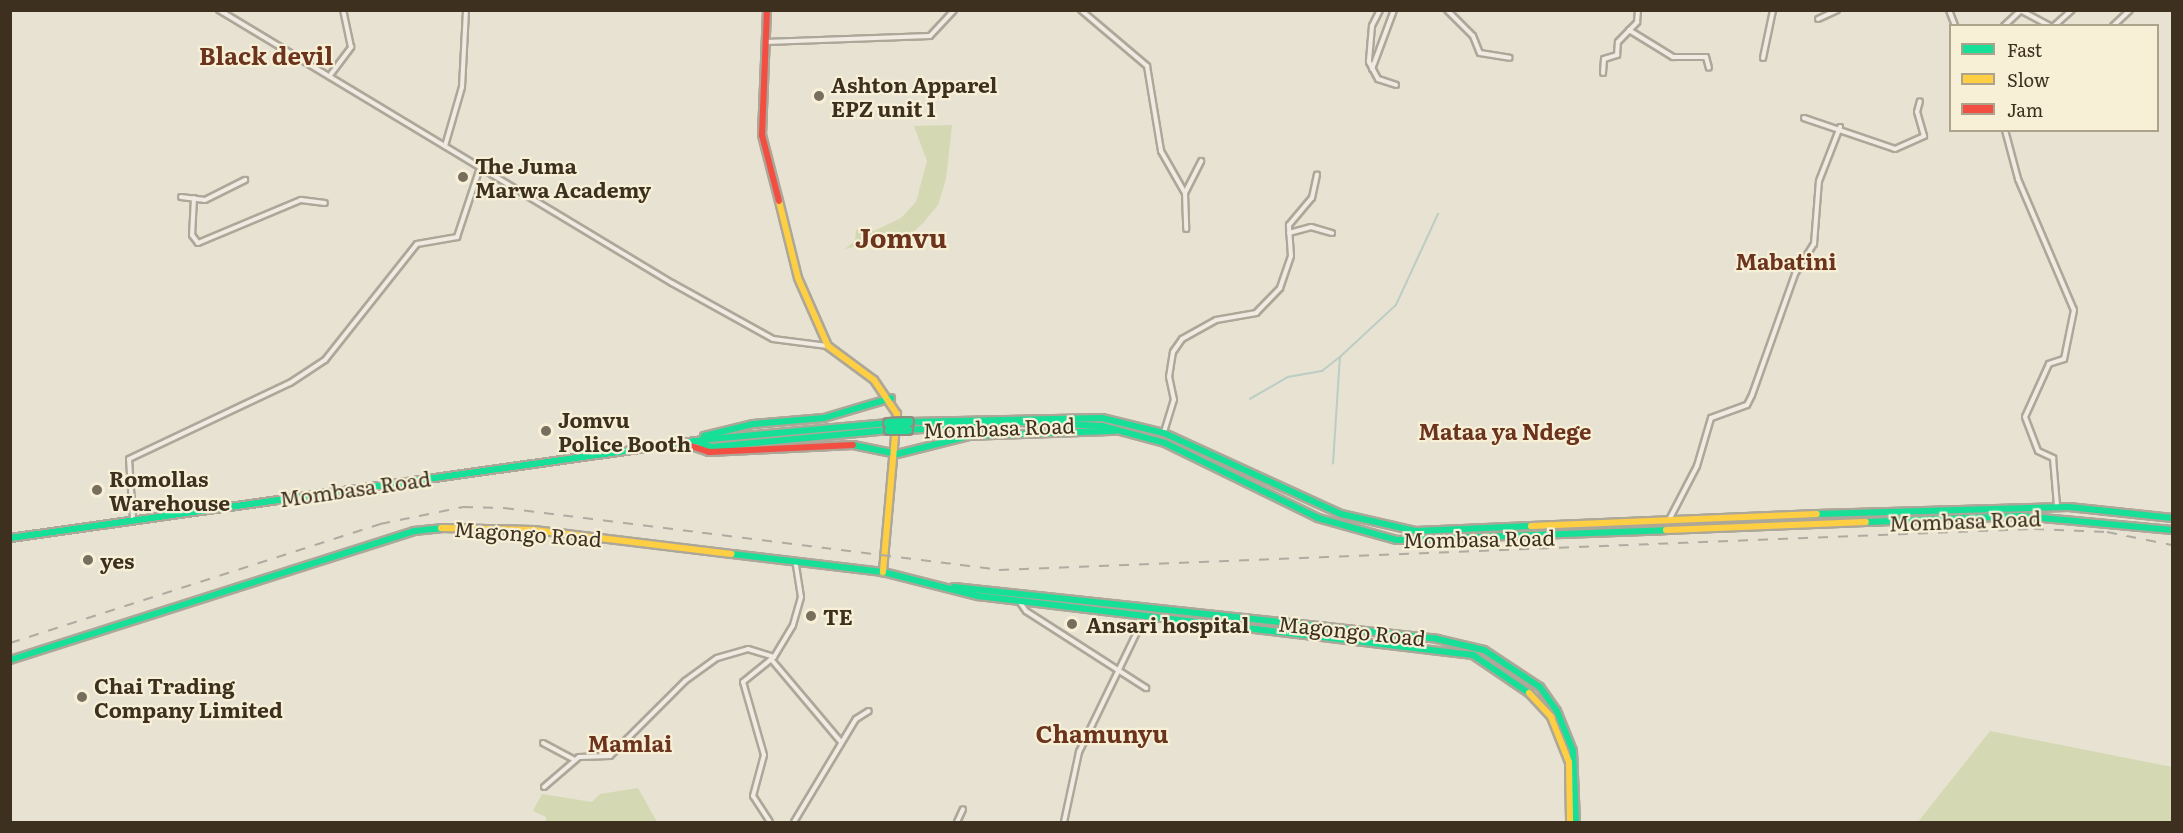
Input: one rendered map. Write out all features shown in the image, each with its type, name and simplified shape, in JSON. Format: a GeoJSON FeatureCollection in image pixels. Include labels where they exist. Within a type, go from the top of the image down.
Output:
{"type":"FeatureCollection","features":[{"type":"Feature","properties":{"kind":"main road"},"geometry":{"type":"LineString","coordinates":[[768,10],[765,42],[765,155],[798,278],[828,346],[891,398],[897,454],[883,572]]}},
{"type":"Feature","properties":{"kind":"main road"},"geometry":{"type":"LineString","coordinates":[[687,445],[717,432],[824,418],[891,398]]}},
{"type":"Feature","properties":{"kind":"main road","name":"Mombasa Road"},"geometry":{"type":"LineString","coordinates":[[10,538],[133,519],[701,443],[1052,416],[1102,418],[1164,432],[1315,504],[1416,531],[2057,507],[2172,518]]}},
{"type":"Feature","properties":{"kind":"main road","name":"Mombasa Road"},"geometry":{"type":"LineString","coordinates":[[984,421],[1071,422],[1119,430],[1166,443],[1318,518],[1397,540],[1672,532],[2021,516],[2118,520],[2172,530]]}},
{"type":"Feature","properties":{"kind":"main road"},"geometry":{"type":"LineString","coordinates":[[687,445],[709,452],[851,445],[897,454],[969,436],[1119,430]]}},
{"type":"Feature","properties":{"kind":"main road","name":"Magongo Road"},"geometry":{"type":"LineString","coordinates":[[10,660],[387,538],[441,527],[534,530],[795,560],[883,572],[937,586],[1019,600],[1437,649],[1473,656],[1495,667],[1544,708],[1569,762],[1570,822]]}},
{"type":"Feature","properties":{"kind":"main road","name":"Magongo Road"},"geometry":{"type":"LineString","coordinates":[[937,586],[1437,639],[1498,656],[1551,700],[1573,751],[1576,822]]}},
{"type":"Feature","properties":{"kind":"main road"},"geometry":{"type":"LineString","coordinates":[[1437,639],[1437,649]]}},
{"type":"Feature","properties":{"kind":"street"},"geometry":{"type":"LineString","coordinates":[[219,10],[330,75],[444,146],[479,171],[773,339],[828,346]]}},
{"type":"Feature","properties":{"kind":"street"},"geometry":{"type":"LineString","coordinates":[[330,75],[351,48],[343,10]]}},
{"type":"Feature","properties":{"kind":"street"},"geometry":{"type":"LineString","coordinates":[[444,146],[460,99],[466,10]]}},
{"type":"Feature","properties":{"kind":"street"},"geometry":{"type":"LineString","coordinates":[[765,42],[930,36],[954,10]]}},
{"type":"Feature","properties":{"kind":"street"},"geometry":{"type":"LineString","coordinates":[[1081,10],[1144,62],[1161,151],[1185,194]]}},
{"type":"Feature","properties":{"kind":"street"},"geometry":{"type":"LineString","coordinates":[[1380,10],[1368,48],[1372,69],[1378,79],[1396,86]]}},
{"type":"Feature","properties":{"kind":"street"},"geometry":{"type":"LineString","coordinates":[[1372,69],[1394,10]]}},
{"type":"Feature","properties":{"kind":"street"},"geometry":{"type":"LineString","coordinates":[[1448,10],[1473,36],[1480,53],[1510,58]]}},
{"type":"Feature","properties":{"kind":"street"},"geometry":{"type":"LineString","coordinates":[[1603,73],[1604,59],[1617,55],[1617,42],[1629,30],[1638,10]]}},
{"type":"Feature","properties":{"kind":"street"},"geometry":{"type":"LineString","coordinates":[[1763,58],[1773,10]]}},
{"type":"Feature","properties":{"kind":"street"},"geometry":{"type":"LineString","coordinates":[[1818,20],[1837,10]]}},
{"type":"Feature","properties":{"kind":"street"},"geometry":{"type":"LineString","coordinates":[[2054,24],[2072,10]]}},
{"type":"Feature","properties":{"kind":"street"},"geometry":{"type":"LineString","coordinates":[[2115,24],[2130,10]]}},
{"type":"Feature","properties":{"kind":"street"},"geometry":{"type":"LineString","coordinates":[[2006,24],[2020,11],[2048,24]]}},
{"type":"Feature","properties":{"kind":"street"},"geometry":{"type":"LineString","coordinates":[[1629,30],[1673,57],[1706,57],[1709,68]]}},
{"type":"Feature","properties":{"kind":"street"},"geometry":{"type":"LineString","coordinates":[[1804,118],[1840,127],[1887,148],[1908,146],[1924,136],[1917,112],[1920,101]]}},
{"type":"Feature","properties":{"kind":"street"},"geometry":{"type":"LineString","coordinates":[[1672,532],[1669,520],[1697,466],[1711,418],[1747,405],[1752,395],[1793,278],[1814,244],[1819,181],[1840,127]]}},
{"type":"Feature","properties":{"kind":"street"},"geometry":{"type":"LineString","coordinates":[[2006,132],[2018,179],[2074,310],[2064,359],[2049,364],[2025,417],[2038,451],[2053,458],[2057,507]]}},
{"type":"Feature","properties":{"kind":"street"},"geometry":{"type":"LineString","coordinates":[[1186,229],[1185,194],[1201,161]]}},
{"type":"Feature","properties":{"kind":"street"},"geometry":{"type":"LineString","coordinates":[[133,519],[129,459],[290,383],[325,360],[417,244],[457,237],[479,171]]}},
{"type":"Feature","properties":{"kind":"street"},"geometry":{"type":"LineString","coordinates":[[1164,432],[1174,400],[1169,377],[1173,352],[1182,339],[1216,320],[1257,311],[1280,288],[1291,256],[1289,233],[1291,222],[1314,193],[1317,175]]}},
{"type":"Feature","properties":{"kind":"street"},"geometry":{"type":"LineString","coordinates":[[181,197],[205,200],[245,180]]}},
{"type":"Feature","properties":{"kind":"street"},"geometry":{"type":"LineString","coordinates":[[194,198],[192,235],[198,243],[301,200],[325,203]]}},
{"type":"Feature","properties":{"kind":"street"},"geometry":{"type":"LineString","coordinates":[[1289,233],[1311,227],[1332,233]]}},
{"type":"Feature","properties":{"kind":"street"},"geometry":{"type":"LineString","coordinates":[[770,822],[753,796],[764,755],[743,687],[747,674],[773,658],[800,605],[795,560]]}},
{"type":"Feature","properties":{"kind":"street"},"geometry":{"type":"LineString","coordinates":[[1019,600],[1026,611],[1146,688]]}},
{"type":"Feature","properties":{"kind":"street"},"geometry":{"type":"LineString","coordinates":[[1065,822],[1079,752],[1136,634]]}},
{"type":"Feature","properties":{"kind":"street"},"geometry":{"type":"LineString","coordinates":[[543,743],[573,759],[610,756],[685,681],[717,658],[748,649],[773,658],[841,742]]}},
{"type":"Feature","properties":{"kind":"street"},"geometry":{"type":"LineString","coordinates":[[794,822],[856,719],[869,711]]}},
{"type":"Feature","properties":{"kind":"street"},"geometry":{"type":"LineString","coordinates":[[544,787],[573,759]]}},
{"type":"Feature","properties":{"kind":"street"},"geometry":{"type":"LineString","coordinates":[[957,822],[963,809]]}},
{"type":"Feature","properties":{"kind":"green space"},"geometry":{"type":"Polygon","coordinates":[[[952,125],[946,179],[938,205],[923,223],[912,233],[845,249],[855,241],[856,230],[874,231],[901,218],[916,202],[927,161],[914,126],[952,125]]]}},
{"type":"Feature","properties":{"kind":"green space"},"geometry":{"type":"Polygon","coordinates":[[[1990,731],[2172,767],[2172,822],[1918,822],[1990,731]]]}},
{"type":"Feature","properties":{"kind":"green space"},"geometry":{"type":"Polygon","coordinates":[[[638,788],[657,822],[546,822],[546,817],[533,811],[542,794],[592,802],[600,794],[638,788]]]}},
{"type":"Feature","properties":{"kind":"waterway"},"geometry":{"type":"LineString","coordinates":[[1333,464],[1340,357],[1396,305],[1438,214]]}},
{"type":"Feature","properties":{"kind":"waterway"},"geometry":{"type":"LineString","coordinates":[[1250,399],[1288,377],[1322,371],[1340,357]]}},
{"type":"Feature","properties":{"kind":"railway"},"geometry":{"type":"LineString","coordinates":[[10,643],[380,524],[463,507],[504,508],[999,570],[2034,529],[2107,532],[2172,545]]}},
{"type":"Feature","properties":{"kind":"traffic: fast"},"geometry":{"type":"LineString","coordinates":[[704,436],[753,424],[824,418],[891,398]]}},
{"type":"Feature","properties":{"kind":"traffic: fast"},"geometry":{"type":"LineString","coordinates":[[909,422],[1102,418],[1164,433],[1341,514],[1416,531],[1531,526]]}},
{"type":"Feature","properties":{"kind":"traffic: fast"},"geometry":{"type":"LineString","coordinates":[[888,423],[909,422]]}},
{"type":"Feature","properties":{"kind":"traffic: fast"},"geometry":{"type":"LineString","coordinates":[[908,430],[1020,422],[1102,426],[1165,443],[1318,518],[1397,540],[1666,530]]}},
{"type":"Feature","properties":{"kind":"traffic: fast"},"geometry":{"type":"LineString","coordinates":[[10,538],[710,439],[888,423]]}},
{"type":"Feature","properties":{"kind":"traffic: fast"},"geometry":{"type":"LineString","coordinates":[[701,443],[712,447],[889,430]]}},
{"type":"Feature","properties":{"kind":"traffic: fast"},"geometry":{"type":"LineString","coordinates":[[889,430],[908,430]]}},
{"type":"Feature","properties":{"kind":"traffic: fast"},"geometry":{"type":"LineString","coordinates":[[853,445],[897,454],[969,436],[1114,431]]}},
{"type":"Feature","properties":{"kind":"traffic: fast"},"geometry":{"type":"LineString","coordinates":[[1817,514],[2069,507],[2172,518]]}},
{"type":"Feature","properties":{"kind":"traffic: fast"},"geometry":{"type":"LineString","coordinates":[[1866,522],[2021,516],[2172,530]]}},
{"type":"Feature","properties":{"kind":"traffic: fast"},"geometry":{"type":"LineString","coordinates":[[10,660],[414,531],[441,528]]}},
{"type":"Feature","properties":{"kind":"traffic: fast"},"geometry":{"type":"LineString","coordinates":[[732,554],[883,572],[978,596],[1473,655],[1529,693]]}},
{"type":"Feature","properties":{"kind":"traffic: fast"},"geometry":{"type":"LineString","coordinates":[[954,587],[1437,639],[1484,650],[1540,687],[1557,711],[1573,751],[1576,822]]}},
{"type":"Feature","properties":{"kind":"traffic: slow"},"geometry":{"type":"LineString","coordinates":[[779,201],[798,278],[828,346],[874,380],[897,414],[883,572]]}},
{"type":"Feature","properties":{"kind":"traffic: slow"},"geometry":{"type":"LineString","coordinates":[[1531,526],[1817,514]]}},
{"type":"Feature","properties":{"kind":"traffic: slow"},"geometry":{"type":"LineString","coordinates":[[1666,530],[1866,522]]}},
{"type":"Feature","properties":{"kind":"traffic: slow"},"geometry":{"type":"LineString","coordinates":[[441,528],[534,530],[732,554]]}},
{"type":"Feature","properties":{"kind":"traffic: slow"},"geometry":{"type":"LineString","coordinates":[[1529,693],[1551,717],[1569,762],[1570,822]]}},
{"type":"Feature","properties":{"kind":"traffic: jam"},"geometry":{"type":"LineString","coordinates":[[767,10],[762,135],[779,201]]}},
{"type":"Feature","properties":{"kind":"traffic: jam"},"geometry":{"type":"LineString","coordinates":[[691,446],[709,452],[853,445]]}},
{"type":"Feature","properties":{"kind":"place","name":"Ashton Apparel EPZ unit 1"},"geometry":{"type":"Point","coordinates":[819,96]}},
{"type":"Feature","properties":{"kind":"place","name":"The Juma Marwa Academy"},"geometry":{"type":"Point","coordinates":[463,177]}},
{"type":"Feature","properties":{"kind":"place","name":"Jomvu Police Booth"},"geometry":{"type":"Point","coordinates":[546,431]}},
{"type":"Feature","properties":{"kind":"place","name":"Romollas Warehouse"},"geometry":{"type":"Point","coordinates":[97,490]}},
{"type":"Feature","properties":{"kind":"place","name":"yes"},"geometry":{"type":"Point","coordinates":[88,560]}},
{"type":"Feature","properties":{"kind":"place","name":"TE"},"geometry":{"type":"Point","coordinates":[811,616]}},
{"type":"Feature","properties":{"kind":"place","name":"Ansari hospital"},"geometry":{"type":"Point","coordinates":[1072,624]}},
{"type":"Feature","properties":{"kind":"place","name":"Chai Trading Company Limited"},"geometry":{"type":"Point","coordinates":[82,697]}},
{"type":"Feature","properties":{"kind":"district","name":"Black devil"},"geometry":{"type":"Point","coordinates":[266,55]}},
{"type":"Feature","properties":{"kind":"district","name":"Jomvu"},"geometry":{"type":"Point","coordinates":[901,237]}},
{"type":"Feature","properties":{"kind":"district","name":"Mabatini"},"geometry":{"type":"Point","coordinates":[1786,261]}},
{"type":"Feature","properties":{"kind":"district","name":"Mataa ya Ndege"},"geometry":{"type":"Point","coordinates":[1505,431]}},
{"type":"Feature","properties":{"kind":"district","name":"Chamunyu"},"geometry":{"type":"Point","coordinates":[1102,733]}},
{"type":"Feature","properties":{"kind":"district","name":"Mamlai"},"geometry":{"type":"Point","coordinates":[630,743]}}]}
